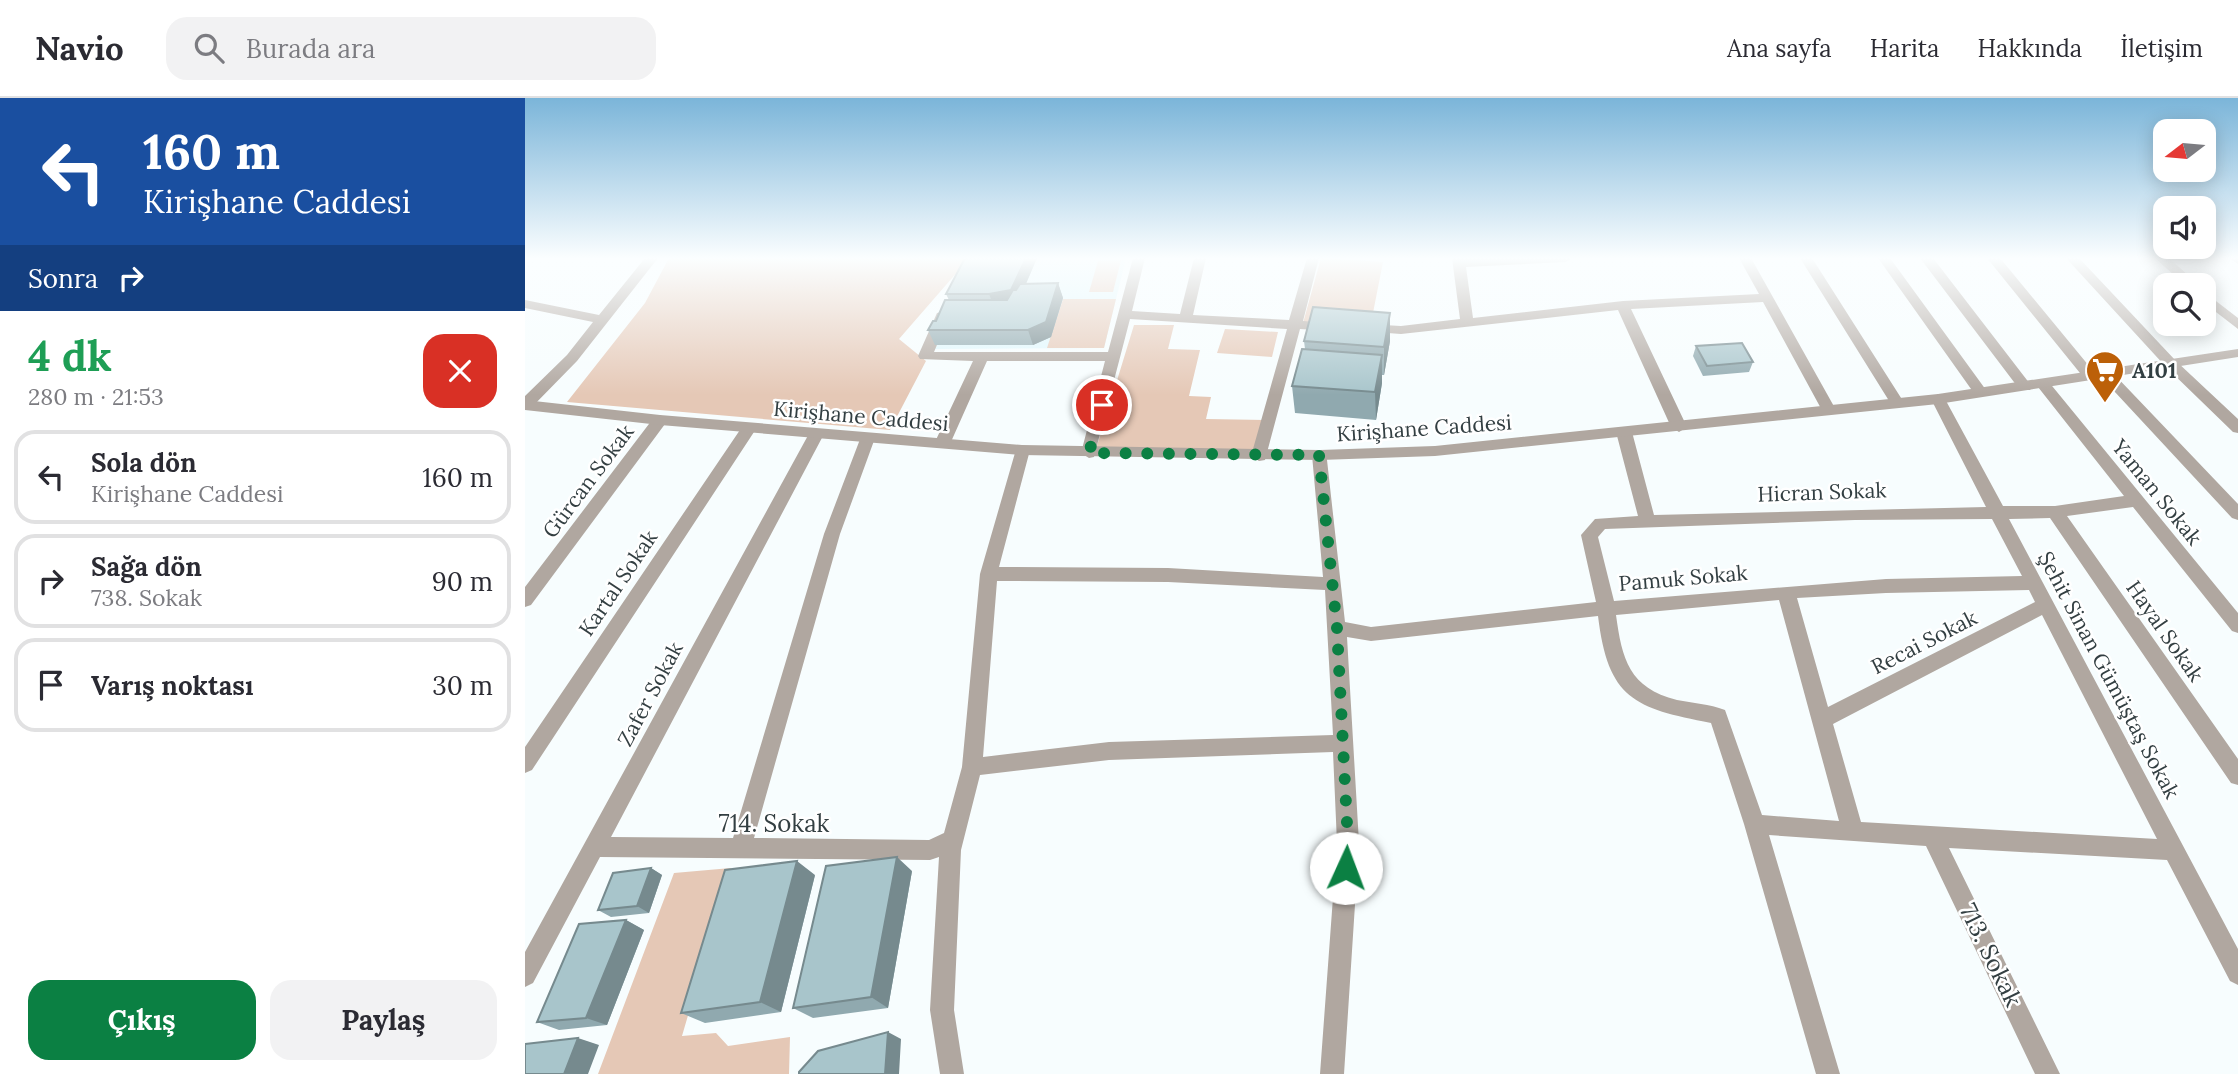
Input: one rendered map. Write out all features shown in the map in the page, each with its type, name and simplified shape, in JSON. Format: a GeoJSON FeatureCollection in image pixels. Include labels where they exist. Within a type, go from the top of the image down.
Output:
{"type":"FeatureCollection","features":[{"type":"Feature","properties":{"kind":"street"},"geometry":{"type":"LineString","coordinates":[[527,304],[602,320]]}},
{"type":"Feature","properties":{"kind":"street"},"geometry":{"type":"LineString","coordinates":[[525,405],[572,358],[615,304]]}},
{"type":"Feature","properties":{"kind":"street"},"geometry":{"type":"LineString","coordinates":[[1089,453],[1128,304]]}},
{"type":"Feature","properties":{"kind":"street"},"geometry":{"type":"LineString","coordinates":[[1186,318],[1189,304]]}},
{"type":"Feature","properties":{"kind":"street"},"geometry":{"type":"LineString","coordinates":[[1259,456],[1300,304]]}},
{"type":"Feature","properties":{"kind":"street"},"geometry":{"type":"LineString","coordinates":[[1464,304],[1467,322]]}},
{"type":"Feature","properties":{"kind":"street"},"geometry":{"type":"LineString","coordinates":[[1125,315],[1401,330],[1653,304]]}},
{"type":"Feature","properties":{"kind":"street"},"geometry":{"type":"LineString","coordinates":[[1770,304],[1829,410]]}},
{"type":"Feature","properties":{"kind":"street"},"geometry":{"type":"LineString","coordinates":[[1834,304],[1895,401]]}},
{"type":"Feature","properties":{"kind":"street"},"geometry":{"type":"LineString","coordinates":[[1917,304],[1981,393]]}},
{"type":"Feature","properties":{"kind":"street"},"geometry":{"type":"LineString","coordinates":[[1961,304],[2025,387]]}},
{"type":"Feature","properties":{"kind":"street"},"geometry":{"type":"LineString","coordinates":[[2030,304],[2089,375]]}},
{"type":"Feature","properties":{"kind":"street"},"geometry":{"type":"LineString","coordinates":[[2115,304],[2238,428]]}},
{"type":"Feature","properties":{"kind":"street"},"geometry":{"type":"LineString","coordinates":[[1623,305],[1679,427]]}},
{"type":"Feature","properties":{"kind":"street"},"geometry":{"type":"LineString","coordinates":[[2216,306],[2238,325]]}},
{"type":"Feature","properties":{"kind":"street"},"geometry":{"type":"LineString","coordinates":[[945,307],[925,356],[1114,357]]}},
{"type":"Feature","properties":{"kind":"street","name":"Kirişhane Caddesi"},"geometry":{"type":"LineString","coordinates":[[525,405],[660,420],[1022,450],[1319,455],[1435,451],[1679,427],[1981,393],[2238,353]]}},
{"type":"Feature","properties":{"kind":"street"},"geometry":{"type":"LineString","coordinates":[[942,444],[982,356]]}},
{"type":"Feature","properties":{"kind":"street"},"geometry":{"type":"LineString","coordinates":[[2106,374],[2238,514]]}},
{"type":"Feature","properties":{"kind":"street","name":"Yaman Sokak"},"geometry":{"type":"LineString","coordinates":[[2043,384],[2238,626]]}},
{"type":"Feature","properties":{"kind":"street","name":"Şehit Sinan Gümüştaş Sokak"},"geometry":{"type":"LineString","coordinates":[[1938,398],[2238,973]]}},
{"type":"Feature","properties":{"kind":"street","name":"Gürcan Sokak"},"geometry":{"type":"LineString","coordinates":[[525,600],[660,420]]}},
{"type":"Feature","properties":{"kind":"street","name":"Kartal Sokak"},"geometry":{"type":"LineString","coordinates":[[525,764],[749,428]]}},
{"type":"Feature","properties":{"kind":"street"},"geometry":{"type":"LineString","coordinates":[[1625,432],[1647,520]]}},
{"type":"Feature","properties":{"kind":"street","name":"Zafer Sokak"},"geometry":{"type":"LineString","coordinates":[[525,975],[816,434]]}},
{"type":"Feature","properties":{"kind":"street"},"geometry":{"type":"LineString","coordinates":[[740,849],[832,534],[867,438]]}},
{"type":"Feature","properties":{"kind":"street"},"geometry":{"type":"LineString","coordinates":[[952,1074],[942,1010],[952,840],[972,767],[989,574],[1022,450]]}},
{"type":"Feature","properties":{"kind":"street"},"geometry":{"type":"LineString","coordinates":[[1319,455],[1337,628],[1348,843],[1332,1074]]}},
{"type":"Feature","properties":{"kind":"street","name":"Hicran Sokak"},"geometry":{"type":"LineString","coordinates":[[1604,608],[1602,581],[1589,535],[1601,523],[1997,510],[2055,512],[2137,500]]}},
{"type":"Feature","properties":{"kind":"street","name":"Hayal Sokak"},"geometry":{"type":"LineString","coordinates":[[2055,512],[2238,776]]}},
{"type":"Feature","properties":{"kind":"street"},"geometry":{"type":"LineString","coordinates":[[989,574],[1168,575],[1333,584]]}},
{"type":"Feature","properties":{"kind":"street","name":"Pamuk Sokak"},"geometry":{"type":"LineString","coordinates":[[1337,628],[1371,634],[1604,608],[1786,592],[1886,586],[2035,583]]}},
{"type":"Feature","properties":{"kind":"street"},"geometry":{"type":"LineString","coordinates":[[1786,592],[1853,832]]}},
{"type":"Feature","properties":{"kind":"street","name":"Recai Sokak"},"geometry":{"type":"LineString","coordinates":[[1822,720],[2046,605]]}},
{"type":"Feature","properties":{"kind":"street"},"geometry":{"type":"LineString","coordinates":[[1604,608],[1618,666],[1634,690],[1659,703],[1718,716],[1755,824],[1828,1074]]}},
{"type":"Feature","properties":{"kind":"street"},"geometry":{"type":"LineString","coordinates":[[972,767],[1109,751],[1343,743]]}},
{"type":"Feature","properties":{"kind":"street"},"geometry":{"type":"LineString","coordinates":[[1755,824],[2174,850]]}},
{"type":"Feature","properties":{"kind":"street","name":"713. Sokak"},"geometry":{"type":"LineString","coordinates":[[1933,837],[2048,1074]]}},
{"type":"Feature","properties":{"kind":"street","name":"714. Sokak"},"geometry":{"type":"LineString","coordinates":[[594,847],[930,850],[952,840]]}},
{"type":"Feature","properties":{"kind":"shaded area"},"geometry":{"type":"Polygon","coordinates":[[[645,304],[930,304],[899,339],[926,361],[890,430],[567,402],[645,304]]]}},
{"type":"Feature","properties":{"kind":"shaded area"},"geometry":{"type":"Polygon","coordinates":[[[956,304],[1115,304],[1104,348],[934,349],[956,304]]]}},
{"type":"Feature","properties":{"kind":"shaded area"},"geometry":{"type":"Polygon","coordinates":[[[1062,304],[1115,304],[1104,348],[1047,348],[1062,304]]]}},
{"type":"Feature","properties":{"kind":"shaded area"},"geometry":{"type":"Polygon","coordinates":[[[1308,304],[1375,304],[1370,328],[1303,323],[1308,304]]]}},
{"type":"Feature","properties":{"kind":"shaded area"},"geometry":{"type":"Polygon","coordinates":[[[1134,325],[1174,325],[1168,349],[1200,350],[1189,396],[1211,397],[1206,419],[1265,420],[1260,452],[1096,449],[1134,325]]]}},
{"type":"Feature","properties":{"kind":"shaded area"},"geometry":{"type":"Polygon","coordinates":[[[1225,329],[1278,332],[1272,357],[1217,353],[1225,329]]]}},
{"type":"Feature","properties":{"kind":"shaded area"},"geometry":{"type":"Polygon","coordinates":[[[731,868],[682,1036],[716,1033],[728,1046],[790,1037],[789,1074],[598,1074],[674,873],[731,868]]]}},
{"type":"Feature","properties":{"kind":"building"},"geometry":{"type":"Polygon","coordinates":[[[943,304],[1052,304],[1046,322],[1028,330],[928,330],[933,321],[936,321],[943,304]]]}},
{"type":"Feature","properties":{"kind":"building"},"geometry":{"type":"Polygon","coordinates":[[[1313,307],[1390,313],[1384,347],[1304,341],[1313,307]]]}},
{"type":"Feature","properties":{"kind":"building"},"geometry":{"type":"Polygon","coordinates":[[[1742,343],[1753,362],[1707,366],[1696,346],[1742,343]]]}},
{"type":"Feature","properties":{"kind":"building"},"geometry":{"type":"Polygon","coordinates":[[[1302,349],[1382,355],[1375,392],[1292,386],[1302,349]]]}},
{"type":"Feature","properties":{"kind":"building"},"geometry":{"type":"Polygon","coordinates":[[[897,857],[871,997],[793,1008],[826,866],[897,857]]]}},
{"type":"Feature","properties":{"kind":"building"},"geometry":{"type":"Polygon","coordinates":[[[797,861],[760,1002],[681,1013],[725,870],[797,861]]]}},
{"type":"Feature","properties":{"kind":"building"},"geometry":{"type":"Polygon","coordinates":[[[651,868],[637,906],[598,910],[613,873],[651,868]]]}},
{"type":"Feature","properties":{"kind":"building"},"geometry":{"type":"Polygon","coordinates":[[[626,920],[586,1018],[537,1022],[579,924],[626,920]]]}},
{"type":"Feature","properties":{"kind":"building"},"geometry":{"type":"Polygon","coordinates":[[[888,1032],[885,1074],[799,1074],[818,1051],[888,1032]]]}},
{"type":"Feature","properties":{"kind":"building"},"geometry":{"type":"Polygon","coordinates":[[[578,1038],[564,1074],[525,1074],[525,1044],[578,1038]]]}},
{"type":"Feature","properties":{"kind":"place","name":"A101"},"geometry":{"type":"Point","coordinates":[2105,404]}},
{"type":"Feature","properties":{"kind":"route"},"geometry":{"type":"LineString","coordinates":[[1102,405],[1089,453],[1319,455],[1337,628],[1348,843],[1346,868]]}}]}
